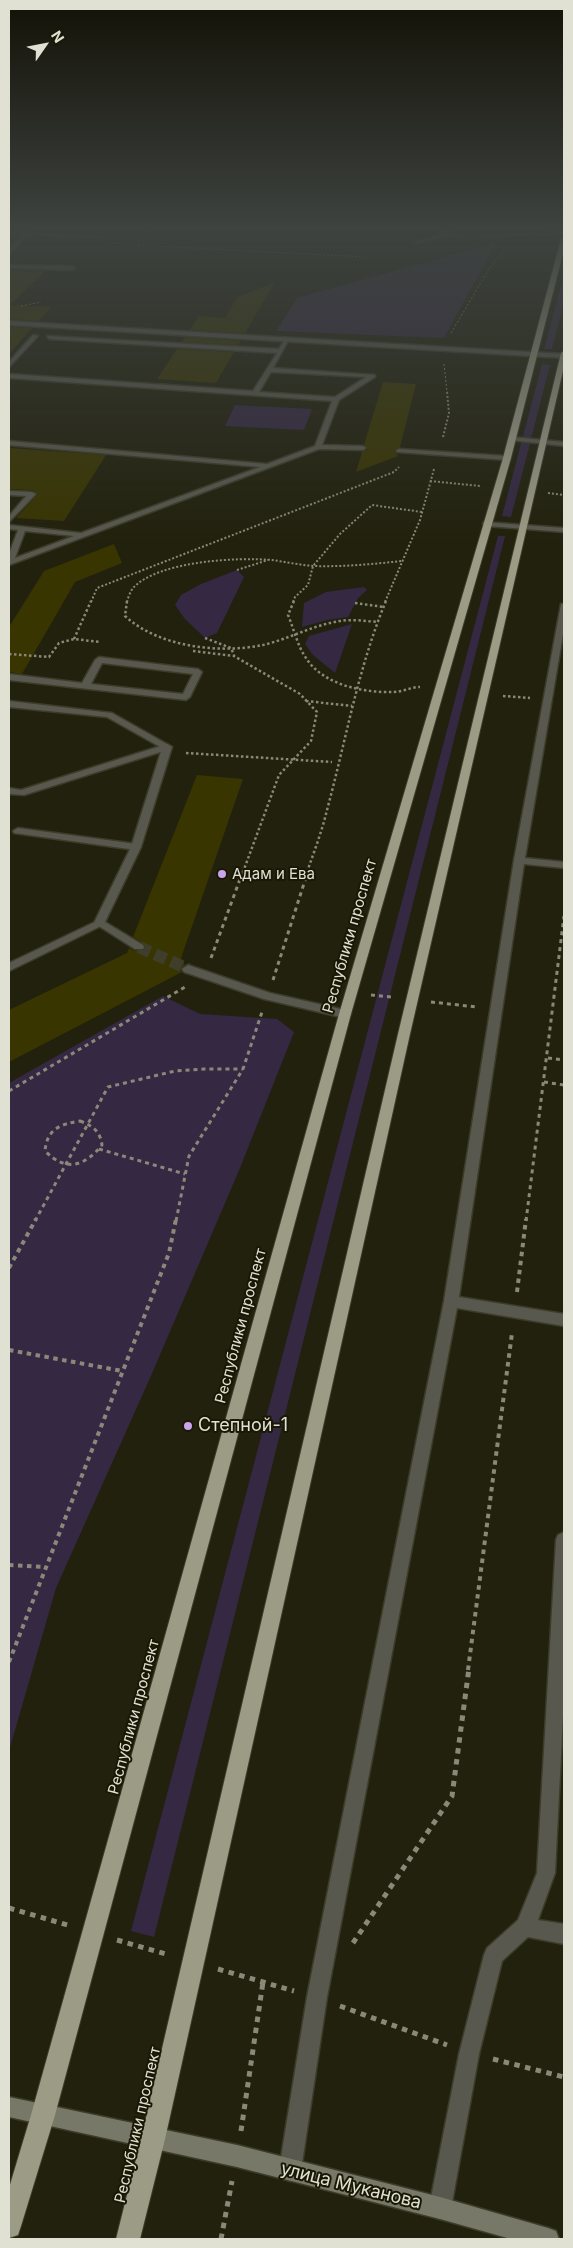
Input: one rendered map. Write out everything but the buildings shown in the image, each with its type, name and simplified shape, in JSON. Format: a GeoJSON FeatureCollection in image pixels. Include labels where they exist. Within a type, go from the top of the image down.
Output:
{"type":"FeatureCollection","features":[{"type":"Feature","properties":{"kind":"highway","name":"Республики проспект"},"geometry":{"type":"LineString","coordinates":[[9,2226],[42,2115],[352,992],[507,458],[538,334]]}},
{"type":"Feature","properties":{"kind":"highway","name":"Республики проспект"},"geometry":{"type":"LineString","coordinates":[[128,2239],[194,1962],[412,1000],[563,362]]}},
{"type":"Feature","properties":{"kind":"main road"},"geometry":{"type":"LineString","coordinates":[[9,2107],[42,2115]]}},
{"type":"Feature","properties":{"kind":"main road","name":"улица Муканова"},"geometry":{"type":"LineString","coordinates":[[42,2115],[237,2156],[440,2208],[548,2239]]}},
{"type":"Feature","properties":{"kind":"street"},"geometry":{"type":"LineString","coordinates":[[187,334],[533,354]]}},
{"type":"Feature","properties":{"kind":"street"},"geometry":{"type":"LineString","coordinates":[[9,365],[36,336]]}},
{"type":"Feature","properties":{"kind":"street"},"geometry":{"type":"LineString","coordinates":[[49,337],[280,351]]}},
{"type":"Feature","properties":{"kind":"street"},"geometry":{"type":"LineString","coordinates":[[255,394],[287,340]]}},
{"type":"Feature","properties":{"kind":"street","name":"Республики проспект"},"geometry":{"type":"LineString","coordinates":[[533,354],[563,362]]}},
{"type":"Feature","properties":{"kind":"street"},"geometry":{"type":"LineString","coordinates":[[9,356],[17,356]]}},
{"type":"Feature","properties":{"kind":"street"},"geometry":{"type":"LineString","coordinates":[[9,376],[336,399],[373,376],[269,370]]}},
{"type":"Feature","properties":{"kind":"street"},"geometry":{"type":"LineString","coordinates":[[318,447],[336,399]]}},
{"type":"Feature","properties":{"kind":"street"},"geometry":{"type":"LineString","coordinates":[[512,439],[564,444]]}},
{"type":"Feature","properties":{"kind":"street"},"geometry":{"type":"LineString","coordinates":[[9,442],[270,466]]}},
{"type":"Feature","properties":{"kind":"street"},"geometry":{"type":"LineString","coordinates":[[9,562],[318,447],[364,448]]}},
{"type":"Feature","properties":{"kind":"street"},"geometry":{"type":"LineString","coordinates":[[399,451],[507,458]]}},
{"type":"Feature","properties":{"kind":"street"},"geometry":{"type":"LineString","coordinates":[[9,493],[32,494],[9,520]]}},
{"type":"Feature","properties":{"kind":"street"},"geometry":{"type":"LineString","coordinates":[[487,524],[564,530]]}},
{"type":"Feature","properties":{"kind":"street"},"geometry":{"type":"LineString","coordinates":[[9,527],[82,534]]}},
{"type":"Feature","properties":{"kind":"street"},"geometry":{"type":"LineString","coordinates":[[9,562],[22,529]]}},
{"type":"Feature","properties":{"kind":"street"},"geometry":{"type":"LineString","coordinates":[[290,2170],[317,1997],[451,1301],[519,860],[564,606]]}},
{"type":"Feature","properties":{"kind":"street"},"geometry":{"type":"LineString","coordinates":[[9,678],[186,697],[198,672],[99,660],[85,686]]}},
{"type":"Feature","properties":{"kind":"street"},"geometry":{"type":"LineString","coordinates":[[9,704],[110,715],[166,749]]}},
{"type":"Feature","properties":{"kind":"street"},"geometry":{"type":"LineString","coordinates":[[9,791],[21,793],[166,749]]}},
{"type":"Feature","properties":{"kind":"street"},"geometry":{"type":"LineString","coordinates":[[9,967],[99,923],[136,847],[166,749]]}},
{"type":"Feature","properties":{"kind":"street"},"geometry":{"type":"LineString","coordinates":[[18,831],[136,847]]}},
{"type":"Feature","properties":{"kind":"street"},"geometry":{"type":"LineString","coordinates":[[519,860],[564,865]]}},
{"type":"Feature","properties":{"kind":"street"},"geometry":{"type":"LineString","coordinates":[[99,923],[139,947]]}},
{"type":"Feature","properties":{"kind":"street"},"geometry":{"type":"LineString","coordinates":[[188,969],[268,996],[346,1014]]}},
{"type":"Feature","properties":{"kind":"street"},"geometry":{"type":"LineString","coordinates":[[451,1301],[564,1320]]}},
{"type":"Feature","properties":{"kind":"street"},"geometry":{"type":"LineString","coordinates":[[440,2208],[469,2054],[494,1955],[525,1926],[546,1873],[564,1540]]}},
{"type":"Feature","properties":{"kind":"street"},"geometry":{"type":"LineString","coordinates":[[525,1926],[564,1934]]}},
{"type":"Feature","properties":{"kind":"path"},"geometry":{"type":"LineString","coordinates":[[9,1662],[169,1253],[189,1156],[243,1069],[268,996],[327,812],[352,706],[378,622],[422,512],[438,454],[449,413],[442,348],[450,334]]}},
{"type":"Feature","properties":{"kind":"path"},"geometry":{"type":"LineString","coordinates":[[9,654],[49,657],[58,643],[74,639],[97,588],[394,472]]}},
{"type":"Feature","properties":{"kind":"path"},"geometry":{"type":"LineString","coordinates":[[430,481],[498,488]]}},
{"type":"Feature","properties":{"kind":"path"},"geometry":{"type":"LineString","coordinates":[[410,686],[396,692],[357,689],[324,675],[307,660],[288,615],[295,597],[308,585],[313,566],[340,534],[372,505],[422,512]]}},
{"type":"Feature","properties":{"kind":"path"},"geometry":{"type":"LineString","coordinates":[[378,622],[340,621],[262,645],[230,648],[161,638],[132,625],[125,616],[125,606],[132,589],[148,577],[170,569],[220,559],[271,560],[313,566],[402,562]]}},
{"type":"Feature","properties":{"kind":"path"},"geometry":{"type":"LineString","coordinates":[[237,570],[271,560]]}},
{"type":"Feature","properties":{"kind":"path"},"geometry":{"type":"LineString","coordinates":[[355,603],[384,607]]}},
{"type":"Feature","properties":{"kind":"path"},"geometry":{"type":"LineString","coordinates":[[9,1091],[205,975],[279,775],[310,742],[317,712],[300,694],[234,656],[230,648],[205,638]]}},
{"type":"Feature","properties":{"kind":"path"},"geometry":{"type":"LineString","coordinates":[[306,701],[352,706]]}},
{"type":"Feature","properties":{"kind":"path"},"geometry":{"type":"LineString","coordinates":[[166,749],[332,762]]}},
{"type":"Feature","properties":{"kind":"path"},"geometry":{"type":"LineString","coordinates":[[349,1949],[452,1796],[564,916]]}},
{"type":"Feature","properties":{"kind":"path"},"geometry":{"type":"LineString","coordinates":[[352,992],[496,1010]]}},
{"type":"Feature","properties":{"kind":"path"},"geometry":{"type":"LineString","coordinates":[[547,1058],[564,1060]]}},
{"type":"Feature","properties":{"kind":"path"},"geometry":{"type":"LineString","coordinates":[[9,1268],[108,1087],[130,1084],[166,1073],[220,1068],[243,1069]]}},
{"type":"Feature","properties":{"kind":"path"},"geometry":{"type":"LineString","coordinates":[[544,1082],[564,1085]]}},
{"type":"Feature","properties":{"kind":"path"},"geometry":{"type":"LineString","coordinates":[[80,1121],[88,1124],[93,1125],[101,1134],[102,1145],[95,1156],[82,1163],[66,1164],[52,1160],[48,1156],[45,1151],[45,1140],[52,1130],[65,1123],[80,1121]]}},
{"type":"Feature","properties":{"kind":"path"},"geometry":{"type":"LineString","coordinates":[[99,1149],[185,1174]]}},
{"type":"Feature","properties":{"kind":"path"},"geometry":{"type":"LineString","coordinates":[[9,1350],[122,1370]]}},
{"type":"Feature","properties":{"kind":"path"},"geometry":{"type":"LineString","coordinates":[[9,1565],[45,1567]]}},
{"type":"Feature","properties":{"kind":"path"},"geometry":{"type":"LineString","coordinates":[[9,1908],[317,1997],[469,2054],[564,2077]]}},
{"type":"Feature","properties":{"kind":"path"},"geometry":{"type":"LineString","coordinates":[[221,2239],[237,2156],[263,1982]]}},
{"type":"Feature","properties":{"kind":"shaded area"},"geometry":{"type":"Polygon","coordinates":[[[346,334],[446,334],[444,338],[346,334]]]}},
{"type":"Feature","properties":{"kind":"shaded area"},"geometry":{"type":"Polygon","coordinates":[[[548,334],[556,334],[552,349],[544,349],[548,334]]]}},
{"type":"Feature","properties":{"kind":"shaded area"},"geometry":{"type":"Polygon","coordinates":[[[542,364],[550,365],[511,517],[502,516],[542,364]]]}},
{"type":"Feature","properties":{"kind":"shaded area"},"geometry":{"type":"Polygon","coordinates":[[[235,405],[312,409],[304,430],[225,426],[235,405]]]}},
{"type":"Feature","properties":{"kind":"shaded area"},"geometry":{"type":"Polygon","coordinates":[[[498,536],[505,536],[154,1937],[131,1931],[498,536]]]}},
{"type":"Feature","properties":{"kind":"shaded area"},"geometry":{"type":"Polygon","coordinates":[[[237,570],[244,577],[217,633],[205,638],[185,619],[175,605],[181,595],[201,584],[237,570]]]}},
{"type":"Feature","properties":{"kind":"shaded area"},"geometry":{"type":"Polygon","coordinates":[[[364,587],[367,590],[358,598],[348,617],[327,620],[302,627],[304,603],[326,592],[364,587]]]}},
{"type":"Feature","properties":{"kind":"shaded area"},"geometry":{"type":"Polygon","coordinates":[[[352,624],[335,673],[313,655],[305,644],[309,636],[352,624]]]}},
{"type":"Feature","properties":{"kind":"shaded area"},"geometry":{"type":"Polygon","coordinates":[[[163,996],[200,1014],[277,1019],[294,1032],[240,1168],[150,1378],[56,1588],[9,1751],[9,1083],[163,996]]]}},
{"type":"Feature","properties":{"kind":"tunnel"},"geometry":{"type":"LineString","coordinates":[[139,947],[188,969]]}},
{"type":"Feature","properties":{"kind":"place","name":"Адам и Ева"},"geometry":{"type":"Point","coordinates":[222,874]}},
{"type":"Feature","properties":{"kind":"place","name":"Степной-1"},"geometry":{"type":"Point","coordinates":[188,1426]}}]}
